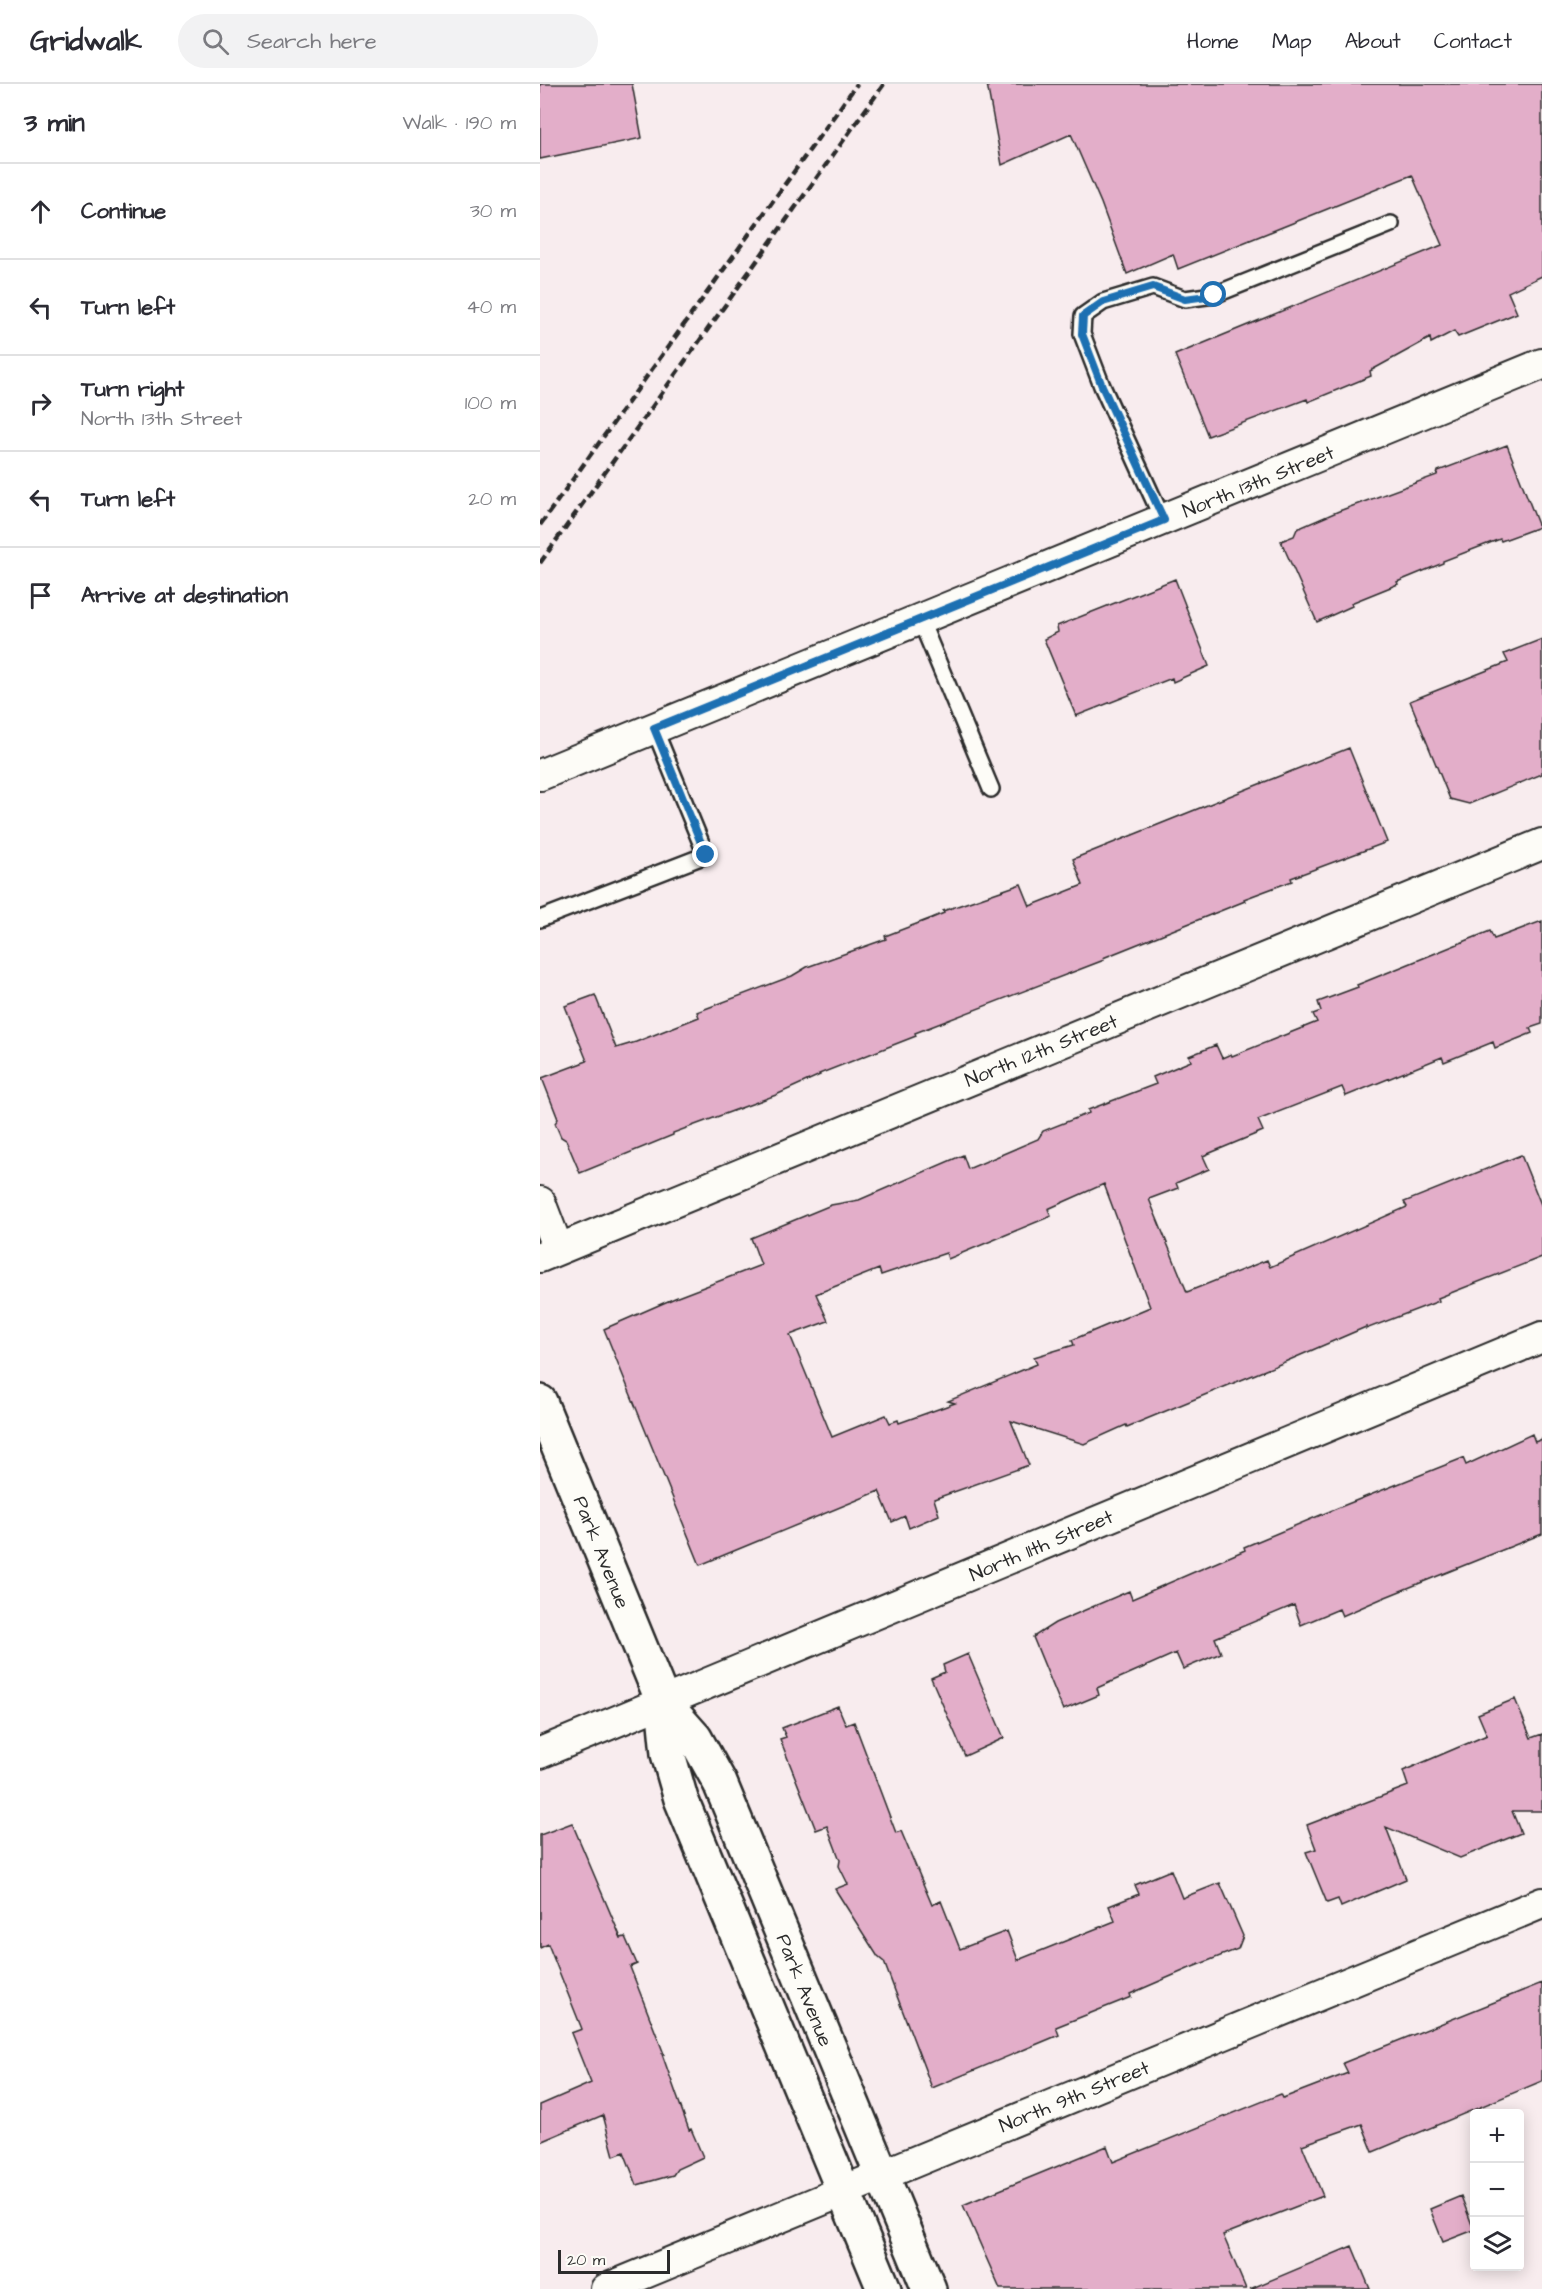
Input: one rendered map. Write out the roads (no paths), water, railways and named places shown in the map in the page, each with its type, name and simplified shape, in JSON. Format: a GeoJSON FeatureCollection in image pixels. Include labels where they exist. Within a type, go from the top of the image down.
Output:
{"type":"FeatureCollection","features":[{"type":"Feature","properties":{"kind":"main road","name":"Park Avenue"},"geometry":{"type":"LineString","coordinates":[[540,1402],[663,1702],[668,1755],[681,1799],[884,2289]]}},
{"type":"Feature","properties":{"kind":"main road","name":"Park Avenue"},"geometry":{"type":"LineString","coordinates":[[663,1702],[695,1738],[720,1783],[929,2289]]}},
{"type":"Feature","properties":{"kind":"street","name":"North 13th Street"},"geometry":{"type":"LineString","coordinates":[[540,775],[1542,364]]}},
{"type":"Feature","properties":{"kind":"street","name":"North 12th Street"},"geometry":{"type":"LineString","coordinates":[[549,1253],[1542,844]]}},
{"type":"Feature","properties":{"kind":"street"},"geometry":{"type":"LineString","coordinates":[[540,1202],[549,1253]]}},
{"type":"Feature","properties":{"kind":"street","name":"North 11th Street"},"geometry":{"type":"LineString","coordinates":[[540,1753],[1542,1337]]}},
{"type":"Feature","properties":{"kind":"street","name":"North 9th Street"},"geometry":{"type":"LineString","coordinates":[[606,2289],[1542,1903]]}},
{"type":"Feature","properties":{"kind":"lane"},"geometry":{"type":"LineString","coordinates":[[1164,520],[1102,386],[1082,334],[1083,316],[1103,302],[1153,287],[1185,299],[1214,295],[1391,224]]}},
{"type":"Feature","properties":{"kind":"lane"},"geometry":{"type":"LineString","coordinates":[[920,619],[991,789]]}},
{"type":"Feature","properties":{"kind":"lane"},"geometry":{"type":"LineString","coordinates":[[540,919],[706,855],[654,728]]}},
{"type":"Feature","properties":{"kind":"railway"},"geometry":{"type":"LineString","coordinates":[[540,525],[857,84]]}},
{"type":"Feature","properties":{"kind":"railway"},"geometry":{"type":"LineString","coordinates":[[540,563],[884,84]]}}]}
